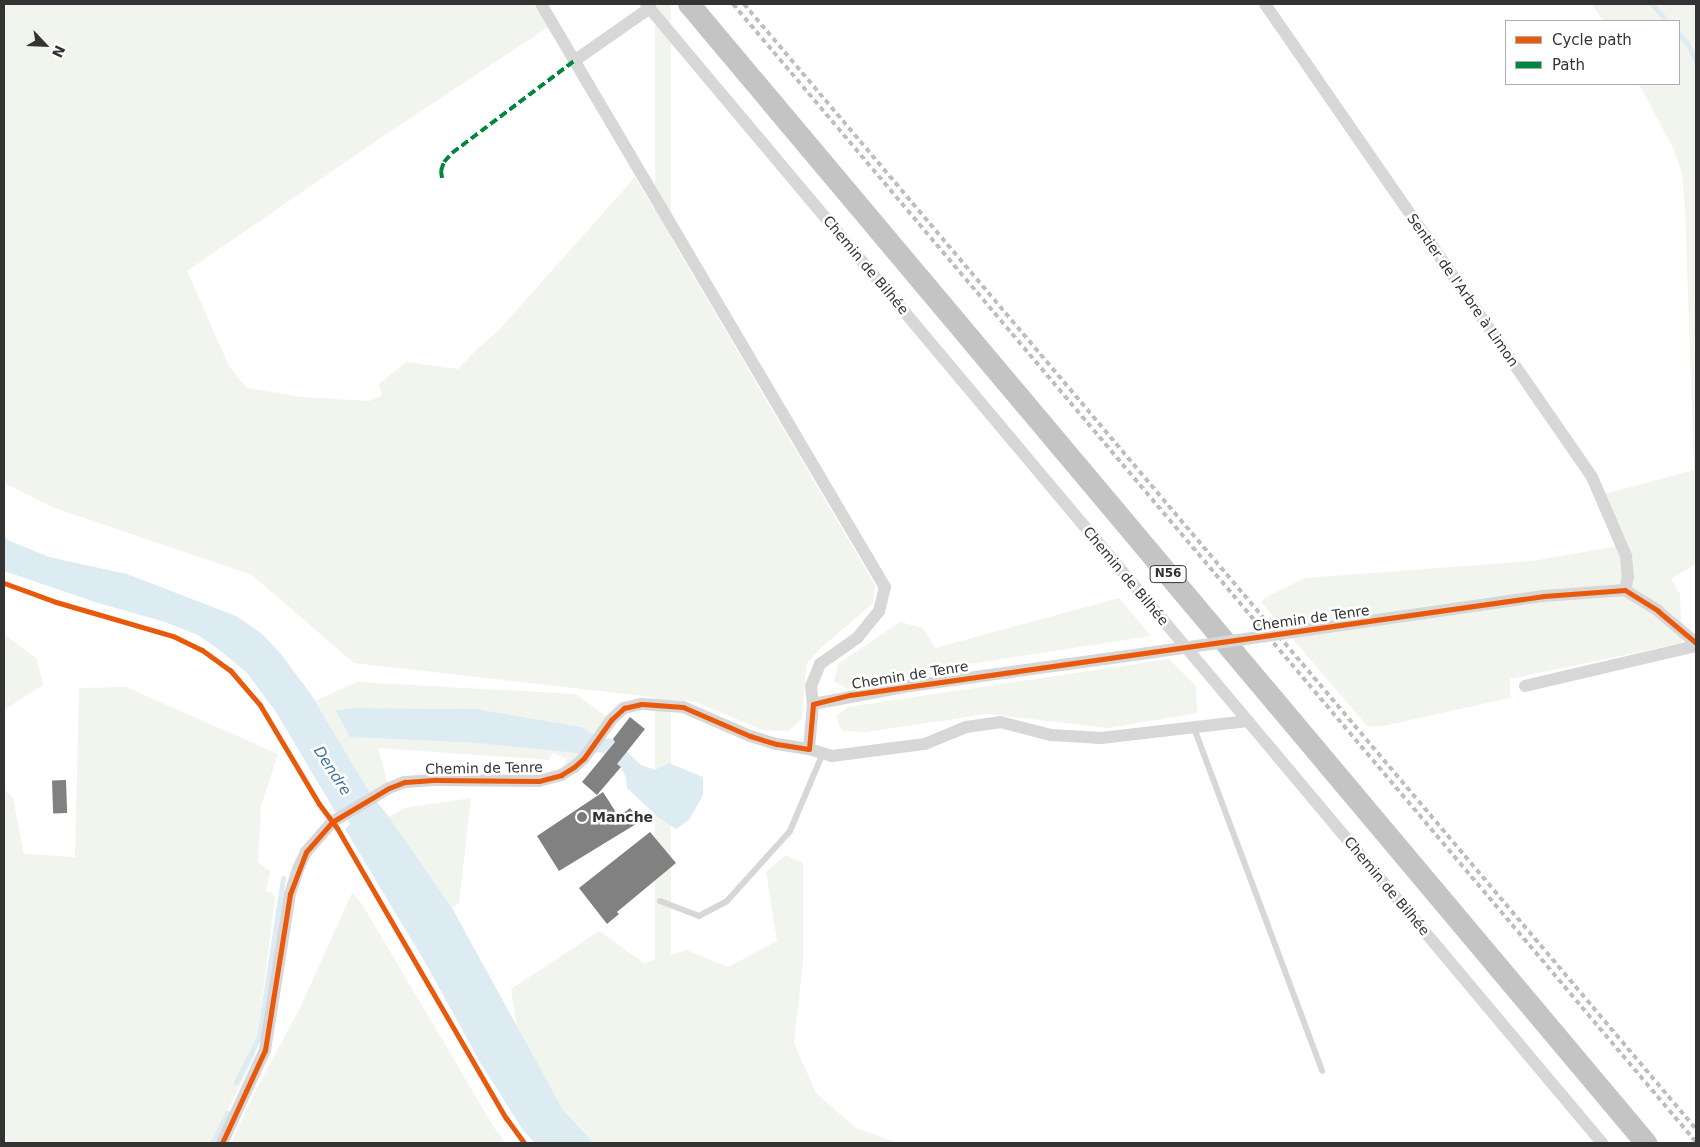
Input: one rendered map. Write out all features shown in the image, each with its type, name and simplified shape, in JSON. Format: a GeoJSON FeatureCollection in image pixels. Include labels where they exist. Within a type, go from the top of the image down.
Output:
{"type":"FeatureCollection","features":[{"type":"Feature","properties":{"kind":"highway","name":"N56"},"geometry":{"type":"LineString","coordinates":[[689,4],[1646,1143]]}},
{"type":"Feature","properties":{"kind":"street"},"geometry":{"type":"LineString","coordinates":[[541,4],[885,587],[879,612],[857,638],[820,664],[811,686],[813,704],[809,749]]}},
{"type":"Feature","properties":{"kind":"street","name":"Sentier de l'Arbre à Limon"},"geometry":{"type":"LineString","coordinates":[[1265,4],[1592,477],[1626,556],[1628,577],[1625,590]]}},
{"type":"Feature","properties":{"kind":"street","name":"Chemin de Bilhée"},"geometry":{"type":"LineString","coordinates":[[574,61],[648,6],[1602,1143]]}},
{"type":"Feature","properties":{"kind":"street"},"geometry":{"type":"LineString","coordinates":[[1625,590],[1658,611],[1696,644]]}},
{"type":"Feature","properties":{"kind":"street","name":"Chemin de Tenre"},"geometry":{"type":"LineString","coordinates":[[813,704],[910,686],[1544,596],[1625,590]]}},
{"type":"Feature","properties":{"kind":"street"},"geometry":{"type":"LineString","coordinates":[[1525,686],[1696,644]]}},
{"type":"Feature","properties":{"kind":"street","name":"Chemin de Tenre"},"geometry":{"type":"LineString","coordinates":[[222,1143],[265,1050],[290,894],[298,869],[317,837],[338,818],[405,782],[437,780],[539,781],[566,772],[584,758],[601,733],[624,708],[654,703],[682,707],[750,736],[832,756],[925,744],[966,727],[1000,722],[1051,735],[1101,738],[1248,721]]}},
{"type":"Feature","properties":{"kind":"lane"},"geometry":{"type":"LineString","coordinates":[[1194,728],[1322,1071]]}},
{"type":"Feature","properties":{"kind":"lane"},"geometry":{"type":"LineString","coordinates":[[660,901],[699,916],[727,901],[790,831],[823,753]]}},
{"type":"Feature","properties":{"kind":"shaded area"},"geometry":{"type":"Polygon","coordinates":[[[4,4],[532,4],[550,26],[389,132],[187,271],[229,366],[247,388],[303,397],[369,401],[382,395],[379,384],[406,362],[458,369],[498,331],[635,177],[875,585],[873,603],[821,648],[808,662],[802,718],[789,731],[763,730],[696,702],[354,663],[252,575],[52,507],[4,483],[4,4]]]}},
{"type":"Feature","properties":{"kind":"shaded area"},"geometry":{"type":"Polygon","coordinates":[[[655,4],[671,4],[671,1143],[655,1143],[655,4]]]}},
{"type":"Feature","properties":{"kind":"shaded area"},"geometry":{"type":"Polygon","coordinates":[[[1592,4],[1696,4],[1696,564],[1671,579],[1680,594],[1682,643],[1510,679],[1510,698],[1384,726],[1368,727],[1261,602],[1268,596],[1305,578],[1532,561],[1618,546],[1605,494],[1694,470],[1685,206],[1682,175],[1675,152],[1640,85],[1680,85],[1680,20],[1602,20],[1592,4]]]}},
{"type":"Feature","properties":{"kind":"shaded area"},"geometry":{"type":"Polygon","coordinates":[[[1119,598],[1151,636],[937,669],[848,689],[834,681],[838,664],[900,622],[923,628],[935,648],[1119,598]]]}},
{"type":"Feature","properties":{"kind":"shaded area"},"geometry":{"type":"Polygon","coordinates":[[[4,634],[37,659],[43,685],[4,710],[4,634]]]}},
{"type":"Feature","properties":{"kind":"shaded area"},"geometry":{"type":"Polygon","coordinates":[[[1169,659],[1196,686],[1197,713],[1108,728],[987,714],[866,732],[842,731],[836,717],[848,707],[1169,659]]]}},
{"type":"Feature","properties":{"kind":"shaded area"},"geometry":{"type":"Polygon","coordinates":[[[357,682],[576,694],[611,720],[598,738],[582,727],[476,709],[354,708],[335,710],[351,737],[477,743],[584,752],[561,775],[567,759],[553,753],[549,760],[378,748],[389,788],[373,798],[315,701],[357,682]]]}},
{"type":"Feature","properties":{"kind":"shaded area"},"geometry":{"type":"Polygon","coordinates":[[[126,687],[278,754],[261,806],[258,862],[270,871],[266,891],[273,893],[275,898],[255,1056],[211,1143],[4,1143],[4,789],[13,798],[24,854],[75,857],[79,688],[126,687]]]}},
{"type":"Feature","properties":{"kind":"shaded area"},"geometry":{"type":"Polygon","coordinates":[[[471,798],[459,903],[452,908],[389,817],[404,808],[471,798]]]}},
{"type":"Feature","properties":{"kind":"shaded area"},"geometry":{"type":"Polygon","coordinates":[[[786,855],[803,863],[803,963],[794,1043],[816,1093],[856,1128],[898,1143],[594,1143],[563,1110],[517,1028],[511,989],[599,931],[644,963],[687,950],[728,967],[777,941],[766,872],[786,855]]]}},
{"type":"Feature","properties":{"kind":"shaded area"},"geometry":{"type":"Polygon","coordinates":[[[352,893],[362,904],[495,1129],[506,1143],[231,1143],[257,1088],[299,1010],[352,893]]]}},
{"type":"Feature","properties":{"kind":"water","name":"Dendre"},"geometry":{"type":"Polygon","coordinates":[[[4,536],[8,540],[49,557],[127,574],[236,616],[261,633],[281,654],[312,696],[371,795],[389,817],[452,908],[563,1110],[594,1143],[535,1143],[523,1130],[481,1064],[426,964],[345,829],[350,824],[341,810],[336,813],[276,712],[247,673],[198,635],[165,622],[98,603],[4,571],[4,536]]]}},
{"type":"Feature","properties":{"kind":"water"},"geometry":{"type":"Polygon","coordinates":[[[354,708],[476,709],[582,727],[598,738],[613,739],[641,765],[655,770],[669,763],[703,777],[703,795],[689,820],[676,829],[658,817],[627,788],[626,778],[621,767],[602,752],[587,754],[477,743],[350,737],[335,710],[354,708]]]}},
{"type":"Feature","properties":{"kind":"building"},"geometry":{"type":"Polygon","coordinates":[[[630,717],[645,729],[617,764],[621,767],[597,795],[582,782],[615,742],[613,739],[630,717]]]}},
{"type":"Feature","properties":{"kind":"building"},"geometry":{"type":"Polygon","coordinates":[[[52,780],[66,780],[67,813],[53,813],[52,780]]]}},
{"type":"Feature","properties":{"kind":"building"},"geometry":{"type":"Polygon","coordinates":[[[603,792],[619,817],[630,808],[641,821],[559,871],[537,836],[603,792]]]}},
{"type":"Feature","properties":{"kind":"building"},"geometry":{"type":"Polygon","coordinates":[[[650,832],[676,863],[617,912],[619,914],[607,924],[579,888],[650,832]]]}},
{"type":"Feature","properties":{"kind":"waterway"},"geometry":{"type":"LineString","coordinates":[[1652,4],[1666,20]]}},
{"type":"Feature","properties":{"kind":"waterway"},"geometry":{"type":"LineString","coordinates":[[1680,35],[1687,43],[1696,61]]}},
{"type":"Feature","properties":{"kind":"waterway"},"geometry":{"type":"LineString","coordinates":[[236,1082],[259,1037],[283,878]]}},
{"type":"Feature","properties":{"kind":"waterway"},"geometry":{"type":"LineString","coordinates":[[212,1143],[227,1113]]}},
{"type":"Feature","properties":{"kind":"railway"},"geometry":{"type":"LineString","coordinates":[[733,4],[1696,1142]]}},
{"type":"Feature","properties":{"kind":"railway"},"geometry":{"type":"LineString","coordinates":[[744,4],[1696,1129]]}},
{"type":"Feature","properties":{"kind":"marked path"},"geometry":{"type":"LineString","coordinates":[[442,178],[441,171],[444,162],[452,153],[574,61]]}},
{"type":"Feature","properties":{"kind":"cycle path"},"geometry":{"type":"LineString","coordinates":[[4,583],[56,602],[173,636],[202,650],[230,670],[260,705],[319,804],[337,828],[506,1118],[524,1143]]}},
{"type":"Feature","properties":{"kind":"cycle path"},"geometry":{"type":"LineString","coordinates":[[222,1143],[265,1050],[290,894],[306,852],[332,822],[389,788],[405,782],[437,780],[539,781],[561,775],[584,758],[611,720],[624,708],[642,704],[683,707],[750,736],[777,744],[809,749],[813,704],[850,695],[1544,596],[1625,590],[1658,611],[1696,643]]}},
{"type":"Feature","properties":{"kind":"place","name":"Manche"},"geometry":{"type":"Point","coordinates":[582,817]}}]}
